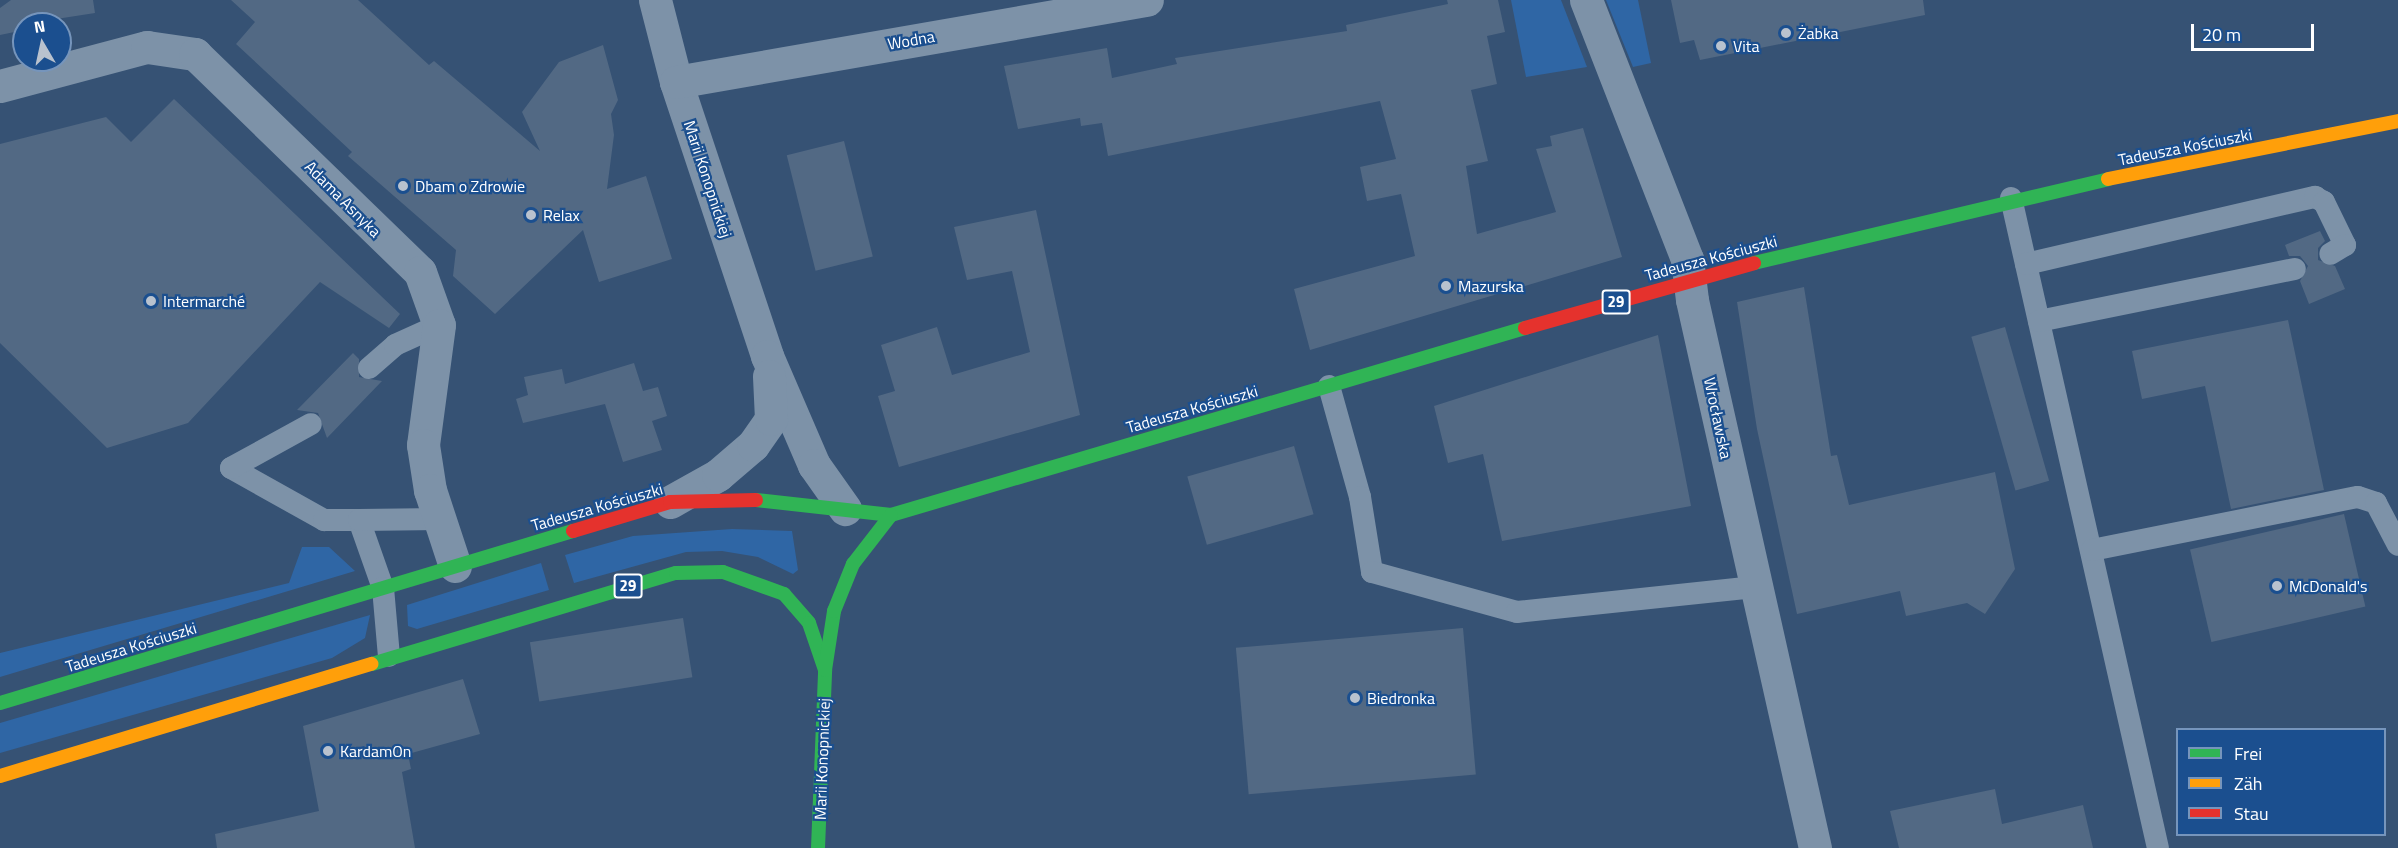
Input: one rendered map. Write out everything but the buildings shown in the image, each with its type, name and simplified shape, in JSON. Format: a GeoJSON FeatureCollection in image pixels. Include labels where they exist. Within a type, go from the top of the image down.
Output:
{"type":"FeatureCollection","features":[{"type":"Feature","properties":{"kind":"main road","name":"Tadeusza Kościuszki"},"geometry":{"type":"LineString","coordinates":[[0,703],[670,502],[747,499],[891,515],[1690,279],[2011,198],[2398,121]]}},
{"type":"Feature","properties":{"kind":"main road"},"geometry":{"type":"LineString","coordinates":[[825,670],[834,611],[854,564],[891,515]]}},
{"type":"Feature","properties":{"kind":"main road","name":"29"},"geometry":{"type":"LineString","coordinates":[[0,776],[389,656],[676,573],[723,572],[784,594],[809,623],[825,670]]}},
{"type":"Feature","properties":{"kind":"main road","name":"Marii Konopnickiej"},"geometry":{"type":"LineString","coordinates":[[818,848],[825,670]]}},
{"type":"Feature","properties":{"kind":"street","name":"Marii Konopnickiej"},"geometry":{"type":"LineString","coordinates":[[655,0],[676,82],[767,356],[814,465],[845,509]]}},
{"type":"Feature","properties":{"kind":"street","name":"Wodna"},"geometry":{"type":"LineString","coordinates":[[676,82],[1147,0]]}},
{"type":"Feature","properties":{"kind":"street","name":"Wrocławska"},"geometry":{"type":"LineString","coordinates":[[1586,0],[1679,236],[1755,587],[1815,848]]}},
{"type":"Feature","properties":{"kind":"street","name":"Adama Asnyka"},"geometry":{"type":"LineString","coordinates":[[0,86],[147,47],[195,54],[420,272],[439,325],[423,445],[440,519],[455,566]]}},
{"type":"Feature","properties":{"kind":"street","name":"Marii Konopnickiej"},"geometry":{"type":"LineString","coordinates":[[670,502],[718,475],[753,445],[771,418],[767,356]]}},
{"type":"Feature","properties":{"kind":"lane"},"geometry":{"type":"LineString","coordinates":[[2026,264],[2315,197],[2324,202],[2345,245],[2331,254]]}},
{"type":"Feature","properties":{"kind":"lane"},"geometry":{"type":"LineString","coordinates":[[2011,198],[2158,848]]}},
{"type":"Feature","properties":{"kind":"lane"},"geometry":{"type":"LineString","coordinates":[[2039,321],[2295,269]]}},
{"type":"Feature","properties":{"kind":"lane"},"geometry":{"type":"LineString","coordinates":[[369,368],[395,345],[439,325]]}},
{"type":"Feature","properties":{"kind":"lane"},"geometry":{"type":"LineString","coordinates":[[1329,386],[1360,497],[1372,572],[1517,612],[1755,587]]}},
{"type":"Feature","properties":{"kind":"lane"},"geometry":{"type":"LineString","coordinates":[[311,424],[231,468],[324,520],[440,519]]}},
{"type":"Feature","properties":{"kind":"lane"},"geometry":{"type":"LineString","coordinates":[[2092,550],[2358,496],[2376,503],[2398,545]]}},
{"type":"Feature","properties":{"kind":"lane"},"geometry":{"type":"LineString","coordinates":[[359,520],[383,588],[389,656]]}},
{"type":"Feature","properties":{"kind":"shaded area"},"geometry":{"type":"Polygon","coordinates":[[[1511,0],[1561,0],[1587,67],[1526,77],[1511,0]]]}},
{"type":"Feature","properties":{"kind":"shaded area"},"geometry":{"type":"Polygon","coordinates":[[[1606,0],[1638,0],[1651,63],[1633,67],[1606,0]]]}},
{"type":"Feature","properties":{"kind":"shaded area"},"geometry":{"type":"Polygon","coordinates":[[[732,529],[792,531],[798,570],[793,574],[758,557],[722,551],[686,552],[574,583],[565,555],[633,536],[732,529]]]}},
{"type":"Feature","properties":{"kind":"shaded area"},"geometry":{"type":"Polygon","coordinates":[[[302,547],[329,547],[355,571],[0,677],[0,653],[289,583],[302,547]]]}},
{"type":"Feature","properties":{"kind":"shaded area"},"geometry":{"type":"Polygon","coordinates":[[[541,563],[549,590],[417,629],[408,626],[407,605],[541,563]]]}},
{"type":"Feature","properties":{"kind":"shaded area"},"geometry":{"type":"Polygon","coordinates":[[[370,615],[365,638],[332,658],[0,753],[0,723],[370,615]]]}},
{"type":"Feature","properties":{"kind":"traffic: fast"},"geometry":{"type":"LineString","coordinates":[[1754,263],[2108,179]]}},
{"type":"Feature","properties":{"kind":"traffic: fast"},"geometry":{"type":"LineString","coordinates":[[756,500],[891,515],[1525,328]]}},
{"type":"Feature","properties":{"kind":"traffic: fast"},"geometry":{"type":"LineString","coordinates":[[818,848],[825,670],[834,611],[853,564],[891,515]]}},
{"type":"Feature","properties":{"kind":"traffic: fast"},"geometry":{"type":"LineString","coordinates":[[0,703],[573,531]]}},
{"type":"Feature","properties":{"kind":"traffic: fast"},"geometry":{"type":"LineString","coordinates":[[372,664],[676,573],[723,572],[784,594],[809,623],[825,670]]}},
{"type":"Feature","properties":{"kind":"traffic: slow"},"geometry":{"type":"LineString","coordinates":[[2108,179],[2398,121]]}},
{"type":"Feature","properties":{"kind":"traffic: slow"},"geometry":{"type":"LineString","coordinates":[[0,776],[372,664]]}},
{"type":"Feature","properties":{"kind":"traffic: jam"},"geometry":{"type":"LineString","coordinates":[[1525,328],[1754,263]]}},
{"type":"Feature","properties":{"kind":"traffic: jam"},"geometry":{"type":"LineString","coordinates":[[573,531],[670,502],[756,500]]}},
{"type":"Feature","properties":{"kind":"place","name":"Żabka"},"geometry":{"type":"Point","coordinates":[1786,33]}},
{"type":"Feature","properties":{"kind":"place","name":"Vita"},"geometry":{"type":"Point","coordinates":[1721,46]}},
{"type":"Feature","properties":{"kind":"place","name":"Dbam o Zdrowie"},"geometry":{"type":"Point","coordinates":[403,186]}},
{"type":"Feature","properties":{"kind":"place","name":"Relax"},"geometry":{"type":"Point","coordinates":[531,215]}},
{"type":"Feature","properties":{"kind":"place","name":"Mazurska"},"geometry":{"type":"Point","coordinates":[1446,286]}},
{"type":"Feature","properties":{"kind":"place","name":"Intermarché"},"geometry":{"type":"Point","coordinates":[151,301]}},
{"type":"Feature","properties":{"kind":"place","name":"McDonald's"},"geometry":{"type":"Point","coordinates":[2277,586]}},
{"type":"Feature","properties":{"kind":"place","name":"Biedronka"},"geometry":{"type":"Point","coordinates":[1355,698]}},
{"type":"Feature","properties":{"kind":"place","name":"KardamOn"},"geometry":{"type":"Point","coordinates":[328,751]}}]}
